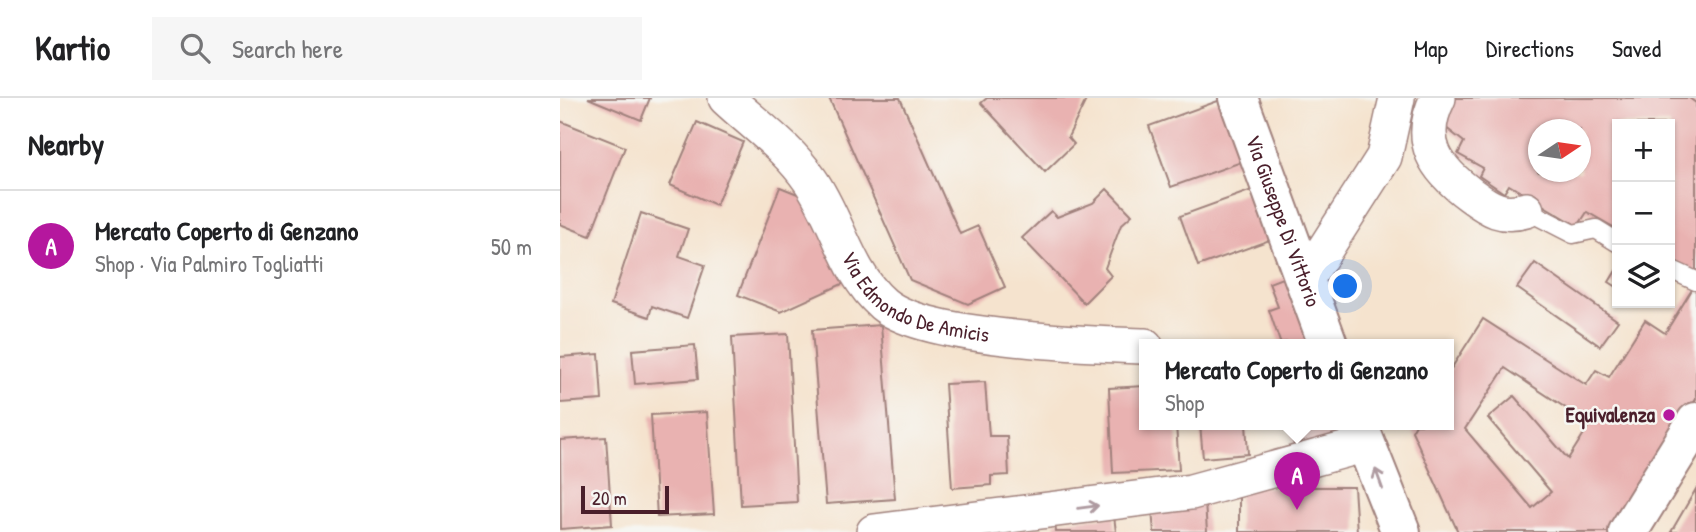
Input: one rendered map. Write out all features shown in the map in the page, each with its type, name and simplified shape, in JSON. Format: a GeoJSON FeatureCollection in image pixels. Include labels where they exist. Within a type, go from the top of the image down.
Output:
{"type":"FeatureCollection","features":[{"type":"Feature","properties":{"kind":"street","name":"Via Edmondo De Amicis"},"geometry":{"type":"LineString","coordinates":[[726,98],[794,160],[810,180],[862,277],[875,296],[890,309],[932,324],[1002,336],[1139,346]]}},
{"type":"Feature","properties":{"kind":"street","name":"Via Giuseppe Di Vittorio"},"geometry":{"type":"LineString","coordinates":[[1238,98],[1326,339]]}},
{"type":"Feature","properties":{"kind":"street"},"geometry":{"type":"LineString","coordinates":[[1304,282],[1384,157],[1398,98]]}},
{"type":"Feature","properties":{"kind":"street"},"geometry":{"type":"LineString","coordinates":[[1438,98],[1429,120],[1429,137],[1434,156],[1443,172],[1493,211],[1508,214],[1526,210]]}},
{"type":"Feature","properties":{"kind":"street"},"geometry":{"type":"LineString","coordinates":[[1629,532],[1696,422]]}},
{"type":"Feature","properties":{"kind":"street"},"geometry":{"type":"LineString","coordinates":[[891,531],[1191,492],[1362,434],[1401,532]]}},
{"type":"Feature","properties":{"kind":"lane"},"geometry":{"type":"LineString","coordinates":[[1526,210],[1573,234],[1596,229],[1612,239]]}},
{"type":"Feature","properties":{"kind":"lane"},"geometry":{"type":"LineString","coordinates":[[1675,271],[1696,281]]}},
{"type":"Feature","properties":{"kind":"building"},"geometry":{"type":"Polygon","coordinates":[[[588,98],[650,98],[641,120],[588,98]]]}},
{"type":"Feature","properties":{"kind":"building"},"geometry":{"type":"Polygon","coordinates":[[[829,98],[900,98],[960,234],[978,226],[1005,287],[968,304],[910,280],[829,98]]]}},
{"type":"Feature","properties":{"kind":"building"},"geometry":{"type":"Polygon","coordinates":[[[987,98],[1087,98],[1068,137],[1074,144],[1045,172],[981,103],[987,98]]]}},
{"type":"Feature","properties":{"kind":"building"},"geometry":{"type":"Polygon","coordinates":[[[1226,98],[1250,159],[1171,187],[1149,126],[1226,98]]]}},
{"type":"Feature","properties":{"kind":"building"},"geometry":{"type":"Polygon","coordinates":[[[1455,98],[1689,98],[1696,103],[1696,273],[1675,261],[1675,119],[1612,119],[1612,226],[1587,212],[1578,226],[1509,185],[1504,193],[1479,176],[1483,168],[1458,154],[1464,142],[1440,123],[1455,98]]]}},
{"type":"Feature","properties":{"kind":"building"},"geometry":{"type":"Polygon","coordinates":[[[560,121],[625,147],[590,236],[560,224],[560,121]]]}},
{"type":"Feature","properties":{"kind":"building"},"geometry":{"type":"Polygon","coordinates":[[[697,122],[743,142],[716,205],[670,185],[697,122]]]}},
{"type":"Feature","properties":{"kind":"building"},"geometry":{"type":"Polygon","coordinates":[[[780,187],[815,201],[851,280],[781,312],[738,295],[780,187]]]}},
{"type":"Feature","properties":{"kind":"building"},"geometry":{"type":"Polygon","coordinates":[[[1107,189],[1132,215],[1121,225],[1105,268],[1111,276],[1084,303],[1022,238],[1051,211],[1057,217],[1093,203],[1107,189]]]}},
{"type":"Feature","properties":{"kind":"building"},"geometry":{"type":"Polygon","coordinates":[[[1252,190],[1270,240],[1198,266],[1180,216],[1252,190]]]}},
{"type":"Feature","properties":{"kind":"building"},"geometry":{"type":"Polygon","coordinates":[[[641,213],[688,229],[679,256],[705,265],[687,318],[652,306],[649,317],[611,304],[641,213]]]}},
{"type":"Feature","properties":{"kind":"building"},"geometry":{"type":"Polygon","coordinates":[[[1535,263],[1618,321],[1600,346],[1517,288],[1535,263]]]}},
{"type":"Feature","properties":{"kind":"building"},"geometry":{"type":"Polygon","coordinates":[[[1295,273],[1321,339],[1279,339],[1269,310],[1278,307],[1269,283],[1295,273]]]}},
{"type":"Feature","properties":{"kind":"building"},"geometry":{"type":"Polygon","coordinates":[[[1693,288],[1696,290],[1696,399],[1612,532],[1458,532],[1412,431],[1454,430],[1454,364],[1483,319],[1586,385],[1596,370],[1609,377],[1645,320],[1665,333],[1693,288]],[[1505,368],[1465,429],[1532,508],[1551,492],[1488,418],[1514,396],[1568,459],[1590,424],[1505,368]]]}},
{"type":"Feature","properties":{"kind":"building"},"geometry":{"type":"Polygon","coordinates":[[[881,325],[895,499],[826,504],[812,330],[881,325]]]}},
{"type":"Feature","properties":{"kind":"building"},"geometry":{"type":"Polygon","coordinates":[[[788,334],[797,502],[741,505],[732,337],[788,334]]]}},
{"type":"Feature","properties":{"kind":"building"},"geometry":{"type":"Polygon","coordinates":[[[695,345],[698,379],[635,384],[632,350],[695,345]]]}},
{"type":"Feature","properties":{"kind":"building"},"geometry":{"type":"Polygon","coordinates":[[[599,354],[602,400],[560,403],[560,357],[599,354]]]}},
{"type":"Feature","properties":{"kind":"building"},"geometry":{"type":"Polygon","coordinates":[[[985,382],[989,436],[1007,436],[1009,475],[991,476],[991,485],[952,488],[945,384],[985,382]]]}},
{"type":"Feature","properties":{"kind":"building"},"geometry":{"type":"Polygon","coordinates":[[[1139,386],[1139,430],[1176,430],[1179,470],[1113,473],[1109,388],[1139,386]]]}},
{"type":"Feature","properties":{"kind":"building"},"geometry":{"type":"Polygon","coordinates":[[[707,412],[714,514],[657,517],[651,415],[707,412]]]}},
{"type":"Feature","properties":{"kind":"building"},"geometry":{"type":"Polygon","coordinates":[[[1201,430],[1246,430],[1248,454],[1203,458],[1201,430]]]}},
{"type":"Feature","properties":{"kind":"building"},"geometry":{"type":"Polygon","coordinates":[[[1290,430],[1350,430],[1351,434],[1296,451],[1290,430]]]}},
{"type":"Feature","properties":{"kind":"building"},"geometry":{"type":"Polygon","coordinates":[[[606,437],[612,525],[561,529],[560,440],[606,437]]]}},
{"type":"Feature","properties":{"kind":"building"},"geometry":{"type":"Polygon","coordinates":[[[1239,487],[1354,487],[1357,532],[1239,532],[1239,487]]]}},
{"type":"Feature","properties":{"kind":"building"},"geometry":{"type":"Polygon","coordinates":[[[1696,489],[1696,532],[1671,532],[1696,489]]]}},
{"type":"Feature","properties":{"kind":"building"},"geometry":{"type":"Polygon","coordinates":[[[1205,502],[1207,532],[1154,532],[1152,510],[1205,502]]]}},
{"type":"Feature","properties":{"kind":"building"},"geometry":{"type":"Polygon","coordinates":[[[1114,516],[1116,532],[1056,532],[1055,522],[1114,516]]]}},
{"type":"Feature","properties":{"kind":"place","name":"Equivalenza"},"geometry":{"type":"Point","coordinates":[1669,415]}},
{"type":"Feature","properties":{"kind":"place","name":"Mercato Coperto di Genzano"},"geometry":{"type":"Point","coordinates":[1297,510]}}]}
